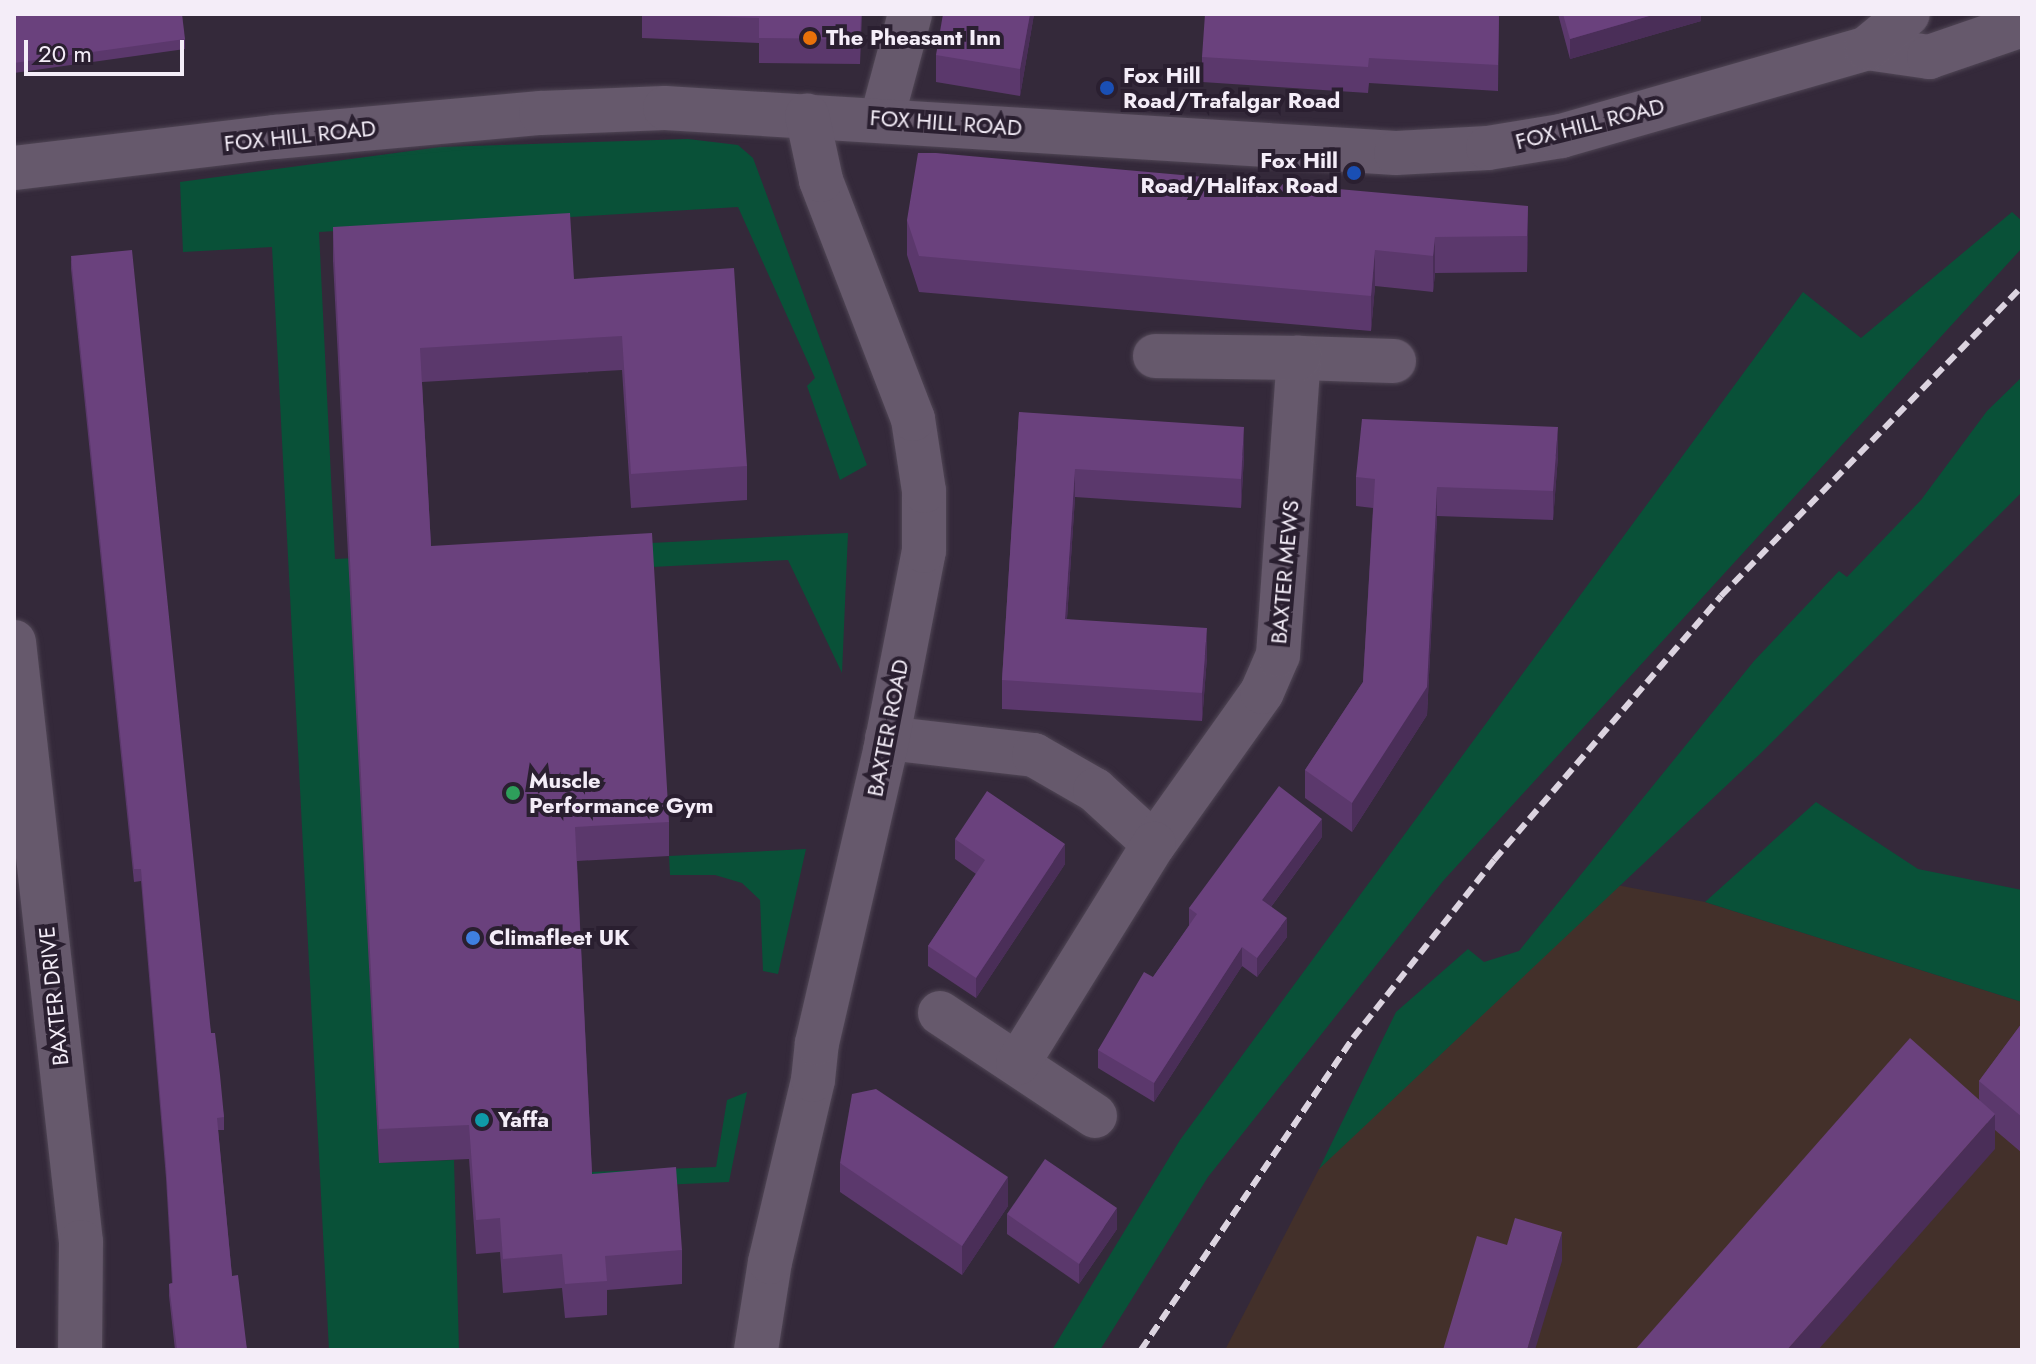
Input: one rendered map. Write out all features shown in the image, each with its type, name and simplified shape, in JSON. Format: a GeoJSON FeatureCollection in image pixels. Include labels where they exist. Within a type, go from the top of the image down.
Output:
{"type":"FeatureCollection","features":[{"type":"Feature","properties":{"kind":"street"},"geometry":{"type":"LineString","coordinates":[[882,118],[910,14]]}},
{"type":"Feature","properties":{"kind":"street","name":"FOX HILL ROAD"},"geometry":{"type":"LineString","coordinates":[[14,168],[275,137],[541,113],[665,108],[882,118],[1396,153],[1488,148],[1561,136],[1867,48],[1908,14]]}},
{"type":"Feature","properties":{"kind":"street","name":"FOX HILL ROAD"},"geometry":{"type":"LineString","coordinates":[[1867,48],[1929,57],[2022,25]]}},
{"type":"Feature","properties":{"kind":"street","name":"BAXTER ROAD"},"geometry":{"type":"LineString","coordinates":[[756,1350],[770,1262],[887,738],[924,551],[924,491],[913,419],[821,180],[807,115]]}},
{"type":"Feature","properties":{"kind":"street"},"geometry":{"type":"LineString","coordinates":[[1155,356],[1394,361]]}},
{"type":"Feature","properties":{"kind":"street","name":"BAXTER MEWS"},"geometry":{"type":"LineString","coordinates":[[1018,1063],[1154,844],[1262,692],[1278,655],[1299,358]]}},
{"type":"Feature","properties":{"kind":"street","name":"BAXTER DRIVE"},"geometry":{"type":"LineString","coordinates":[[14,642],[22,786],[81,1242],[80,1350]]}},
{"type":"Feature","properties":{"kind":"street"},"geometry":{"type":"LineString","coordinates":[[887,738],[1034,755],[1095,790],[1154,844]]}},
{"type":"Feature","properties":{"kind":"street"},"geometry":{"type":"LineString","coordinates":[[940,1013],[1095,1116]]}},
{"type":"Feature","properties":{"kind":"shaded area"},"geometry":{"type":"Polygon","coordinates":[[[1596,881],[1705,902],[2022,1002],[2022,1350],[1225,1350],[1319,1169],[1596,881]]]}},
{"type":"Feature","properties":{"kind":"green space"},"geometry":{"type":"Polygon","coordinates":[[[688,139],[738,145],[753,158],[867,465],[840,480],[807,386],[815,378],[738,207],[319,232],[335,559],[848,533],[842,673],[788,560],[652,567],[358,729],[379,1163],[454,1160],[459,1350],[329,1350],[272,247],[183,252],[180,182],[440,147],[688,139]]]}},
{"type":"Feature","properties":{"kind":"green space"},"geometry":{"type":"Polygon","coordinates":[[[2012,212],[2022,221],[2022,248],[1443,881],[1208,1177],[1100,1350],[1052,1350],[1180,1140],[1803,292],[1861,338],[2012,212]]]}},
{"type":"Feature","properties":{"kind":"green space"},"geometry":{"type":"Polygon","coordinates":[[[2022,377],[2022,492],[1762,752],[1319,1169],[1396,1012],[1468,949],[1484,962],[1519,951],[1754,661],[1839,571],[1847,577],[1921,500],[1987,411],[2022,377]]]}},
{"type":"Feature","properties":{"kind":"green space"},"geometry":{"type":"Polygon","coordinates":[[[1816,802],[1918,869],[2022,890],[2022,1002],[1705,902],[1816,802]]]}},
{"type":"Feature","properties":{"kind":"green space"},"geometry":{"type":"Polygon","coordinates":[[[806,849],[778,974],[763,971],[760,900],[742,883],[715,875],[670,875],[669,856],[806,849]]]}},
{"type":"Feature","properties":{"kind":"green space"},"geometry":{"type":"Polygon","coordinates":[[[747,1092],[729,1182],[592,1188],[591,1172],[716,1167],[727,1100],[747,1092]]]}},
{"type":"Feature","properties":{"kind":"building"},"geometry":{"type":"Polygon","coordinates":[[[14,14],[182,14],[185,39],[14,63],[14,14]]]}},
{"type":"Feature","properties":{"kind":"building"},"geometry":{"type":"Polygon","coordinates":[[[657,14],[861,14],[860,39],[759,38],[759,18],[657,14]]]}},
{"type":"Feature","properties":{"kind":"building"},"geometry":{"type":"Polygon","coordinates":[[[943,14],[1030,14],[1020,69],[936,55],[943,14]]]}},
{"type":"Feature","properties":{"kind":"building"},"geometry":{"type":"Polygon","coordinates":[[[1205,14],[1499,14],[1498,65],[1369,58],[1368,67],[1202,57],[1205,14]]]}},
{"type":"Feature","properties":{"kind":"building"},"geometry":{"type":"Polygon","coordinates":[[[1563,14],[1656,14],[1570,39],[1563,14]]]}},
{"type":"Feature","properties":{"kind":"building"},"geometry":{"type":"Polygon","coordinates":[[[918,153],[1528,206],[1527,236],[1435,237],[1433,256],[1375,250],[1371,296],[919,256],[907,220],[918,153]]]}},
{"type":"Feature","properties":{"kind":"building"},"geometry":{"type":"Polygon","coordinates":[[[570,213],[574,279],[734,268],[747,466],[631,474],[622,336],[420,348],[431,546],[652,533],[669,822],[575,827],[592,1174],[676,1167],[682,1250],[605,1256],[607,1281],[565,1284],[562,1254],[503,1259],[500,1218],[476,1220],[469,1125],[379,1129],[333,227],[570,213]]]}},
{"type":"Feature","properties":{"kind":"building"},"geometry":{"type":"Polygon","coordinates":[[[132,250],[211,1033],[215,1033],[220,1075],[224,1117],[217,1118],[232,1276],[238,1275],[247,1350],[177,1350],[169,1284],[173,1283],[166,1165],[141,869],[134,869],[71,256],[132,250]]]}},
{"type":"Feature","properties":{"kind":"building"},"geometry":{"type":"Polygon","coordinates":[[[1019,412],[1244,427],[1241,479],[1075,469],[1065,619],[1207,628],[1202,693],[1002,680],[1019,412]]]}},
{"type":"Feature","properties":{"kind":"building"},"geometry":{"type":"Polygon","coordinates":[[[1362,419],[1558,427],[1553,491],[1437,487],[1427,687],[1352,803],[1305,770],[1363,682],[1375,479],[1356,477],[1362,419]]]}},
{"type":"Feature","properties":{"kind":"building"},"geometry":{"type":"Polygon","coordinates":[[[1279,786],[1322,819],[1262,900],[1287,918],[1257,958],[1242,947],[1154,1083],[1098,1050],[1144,972],[1153,977],[1197,914],[1189,908],[1279,786]]]}},
{"type":"Feature","properties":{"kind":"building"},"geometry":{"type":"Polygon","coordinates":[[[987,791],[1065,844],[976,978],[928,946],[985,860],[955,839],[987,791]]]}},
{"type":"Feature","properties":{"kind":"building"},"geometry":{"type":"Polygon","coordinates":[[[2022,1023],[2022,1117],[1979,1081],[2022,1023]]]}},
{"type":"Feature","properties":{"kind":"building"},"geometry":{"type":"Polygon","coordinates":[[[1910,1038],[1995,1114],[1787,1350],[1635,1350],[1910,1038]]]}},
{"type":"Feature","properties":{"kind":"building"},"geometry":{"type":"Polygon","coordinates":[[[876,1089],[1008,1177],[962,1246],[840,1163],[852,1094],[876,1089]]]}},
{"type":"Feature","properties":{"kind":"building"},"geometry":{"type":"Polygon","coordinates":[[[1045,1159],[1117,1208],[1079,1264],[1007,1214],[1045,1159]]]}},
{"type":"Feature","properties":{"kind":"building"},"geometry":{"type":"Polygon","coordinates":[[[1515,1218],[1562,1232],[1527,1350],[1443,1350],[1477,1236],[1507,1245],[1515,1218]]]}},
{"type":"Feature","properties":{"kind":"railway"},"geometry":{"type":"LineString","coordinates":[[1141,1350],[1353,1038],[1494,860],[1721,596],[2022,286]]}},
{"type":"Feature","properties":{"kind":"place","name":"The Pheasant Inn"},"geometry":{"type":"Point","coordinates":[810,38]}},
{"type":"Feature","properties":{"kind":"place","name":"Fox Hill Road/Trafalgar Road"},"geometry":{"type":"Point","coordinates":[1107,88]}},
{"type":"Feature","properties":{"kind":"place","name":"Fox Hill Road/Halifax Road"},"geometry":{"type":"Point","coordinates":[1354,173]}},
{"type":"Feature","properties":{"kind":"place","name":"Muscle Performance Gym"},"geometry":{"type":"Point","coordinates":[513,793]}},
{"type":"Feature","properties":{"kind":"place","name":"Climafleet UK"},"geometry":{"type":"Point","coordinates":[473,938]}},
{"type":"Feature","properties":{"kind":"place","name":"Yaffa"},"geometry":{"type":"Point","coordinates":[482,1120]}}]}
